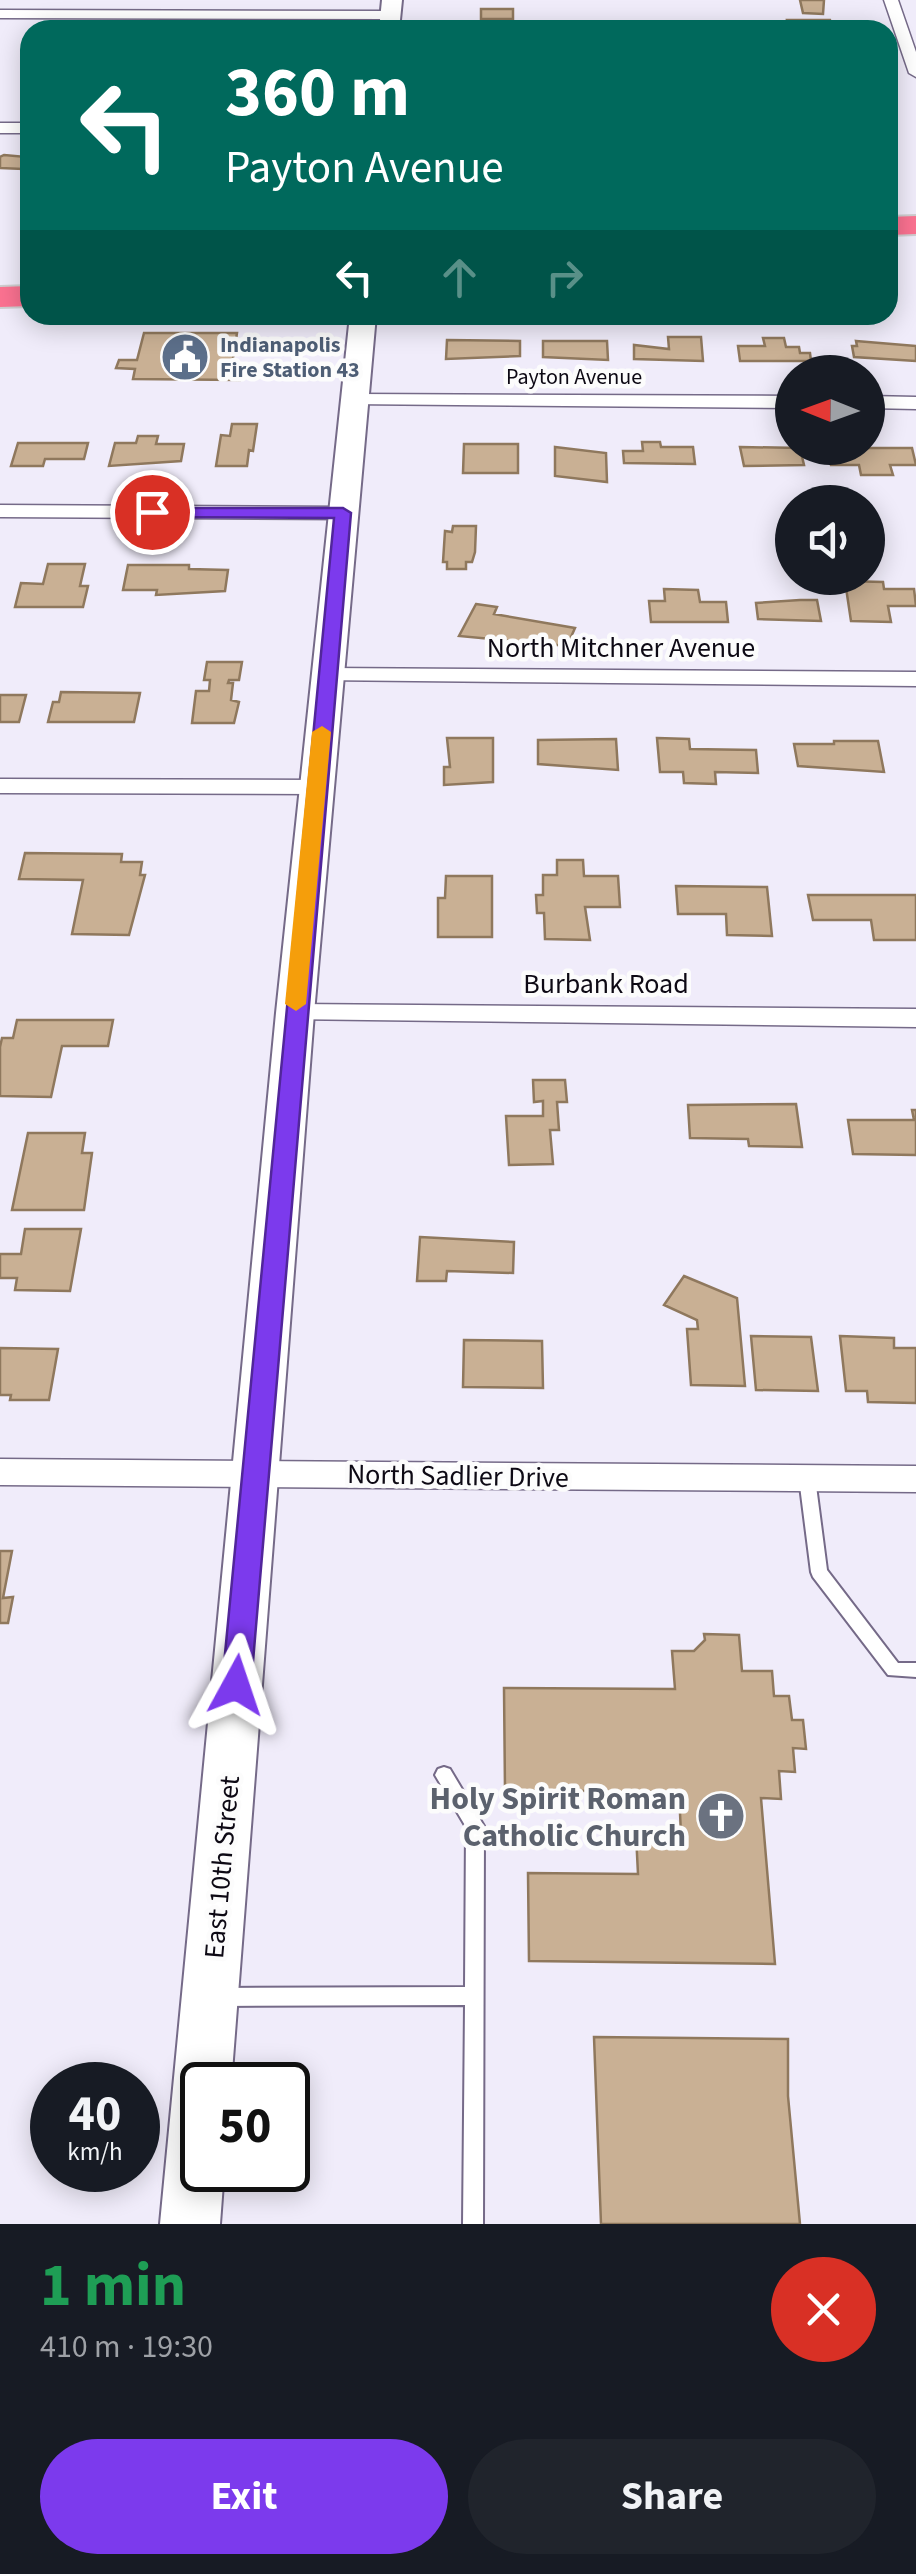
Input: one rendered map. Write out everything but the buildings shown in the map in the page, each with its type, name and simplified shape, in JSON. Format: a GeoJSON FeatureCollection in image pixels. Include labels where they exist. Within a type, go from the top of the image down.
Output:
{"type":"FeatureCollection","features":[{"type":"Feature","properties":{"kind":"main road","name":"East 10th Street"},"geometry":{"type":"LineString","coordinates":[[190,2224],[295,1013],[362,325]]}},
{"type":"Feature","properties":{"kind":"street"},"geometry":{"type":"LineString","coordinates":[[0,14],[391,15]]}},
{"type":"Feature","properties":{"kind":"street"},"geometry":{"type":"LineString","coordinates":[[898,20],[916,73]]}},
{"type":"Feature","properties":{"kind":"street","name":"Payton Avenue"},"geometry":{"type":"LineString","coordinates":[[356,400],[775,402]]}},
{"type":"Feature","properties":{"kind":"street"},"geometry":{"type":"LineString","coordinates":[[885,402],[916,403]]}},
{"type":"Feature","properties":{"kind":"street"},"geometry":{"type":"LineString","coordinates":[[0,512],[343,513]]}},
{"type":"Feature","properties":{"kind":"street","name":"North Mitchner Avenue"},"geometry":{"type":"LineString","coordinates":[[326,675],[916,679]]}},
{"type":"Feature","properties":{"kind":"street"},"geometry":{"type":"LineString","coordinates":[[0,786],[317,788]]}},
{"type":"Feature","properties":{"kind":"street","name":"Burbank Road"},"geometry":{"type":"LineString","coordinates":[[295,1013],[916,1018]]}},
{"type":"Feature","properties":{"kind":"street","name":"North Sadlier Drive"},"geometry":{"type":"LineString","coordinates":[[0,1472],[916,1479]]}},
{"type":"Feature","properties":{"kind":"lane"},"geometry":{"type":"LineString","coordinates":[[807,1478],[818,1572],[894,1670],[916,1670]]}},
{"type":"Feature","properties":{"kind":"lane"},"geometry":{"type":"LineString","coordinates":[[444,1775],[475,1826],[473,2224]]}},
{"type":"Feature","properties":{"kind":"lane"},"geometry":{"type":"LineString","coordinates":[[209,1997],[474,1996]]}},
{"type":"Feature","properties":{"kind":"slow traffic"},"geometry":{"type":"LineString","coordinates":[[296,1004],[322,732]]}},
{"type":"Feature","properties":{"kind":"place","name":"Indianapolis Fire Station 43"},"geometry":{"type":"Point","coordinates":[185,357]}},
{"type":"Feature","properties":{"kind":"place","name":"Holy Spirit Roman Catholic Church"},"geometry":{"type":"Point","coordinates":[721,1816]}},
{"type":"Feature","properties":{"kind":"route"},"geometry":{"type":"LineString","coordinates":[[152,512],[343,513],[236,1685]]}}]}
